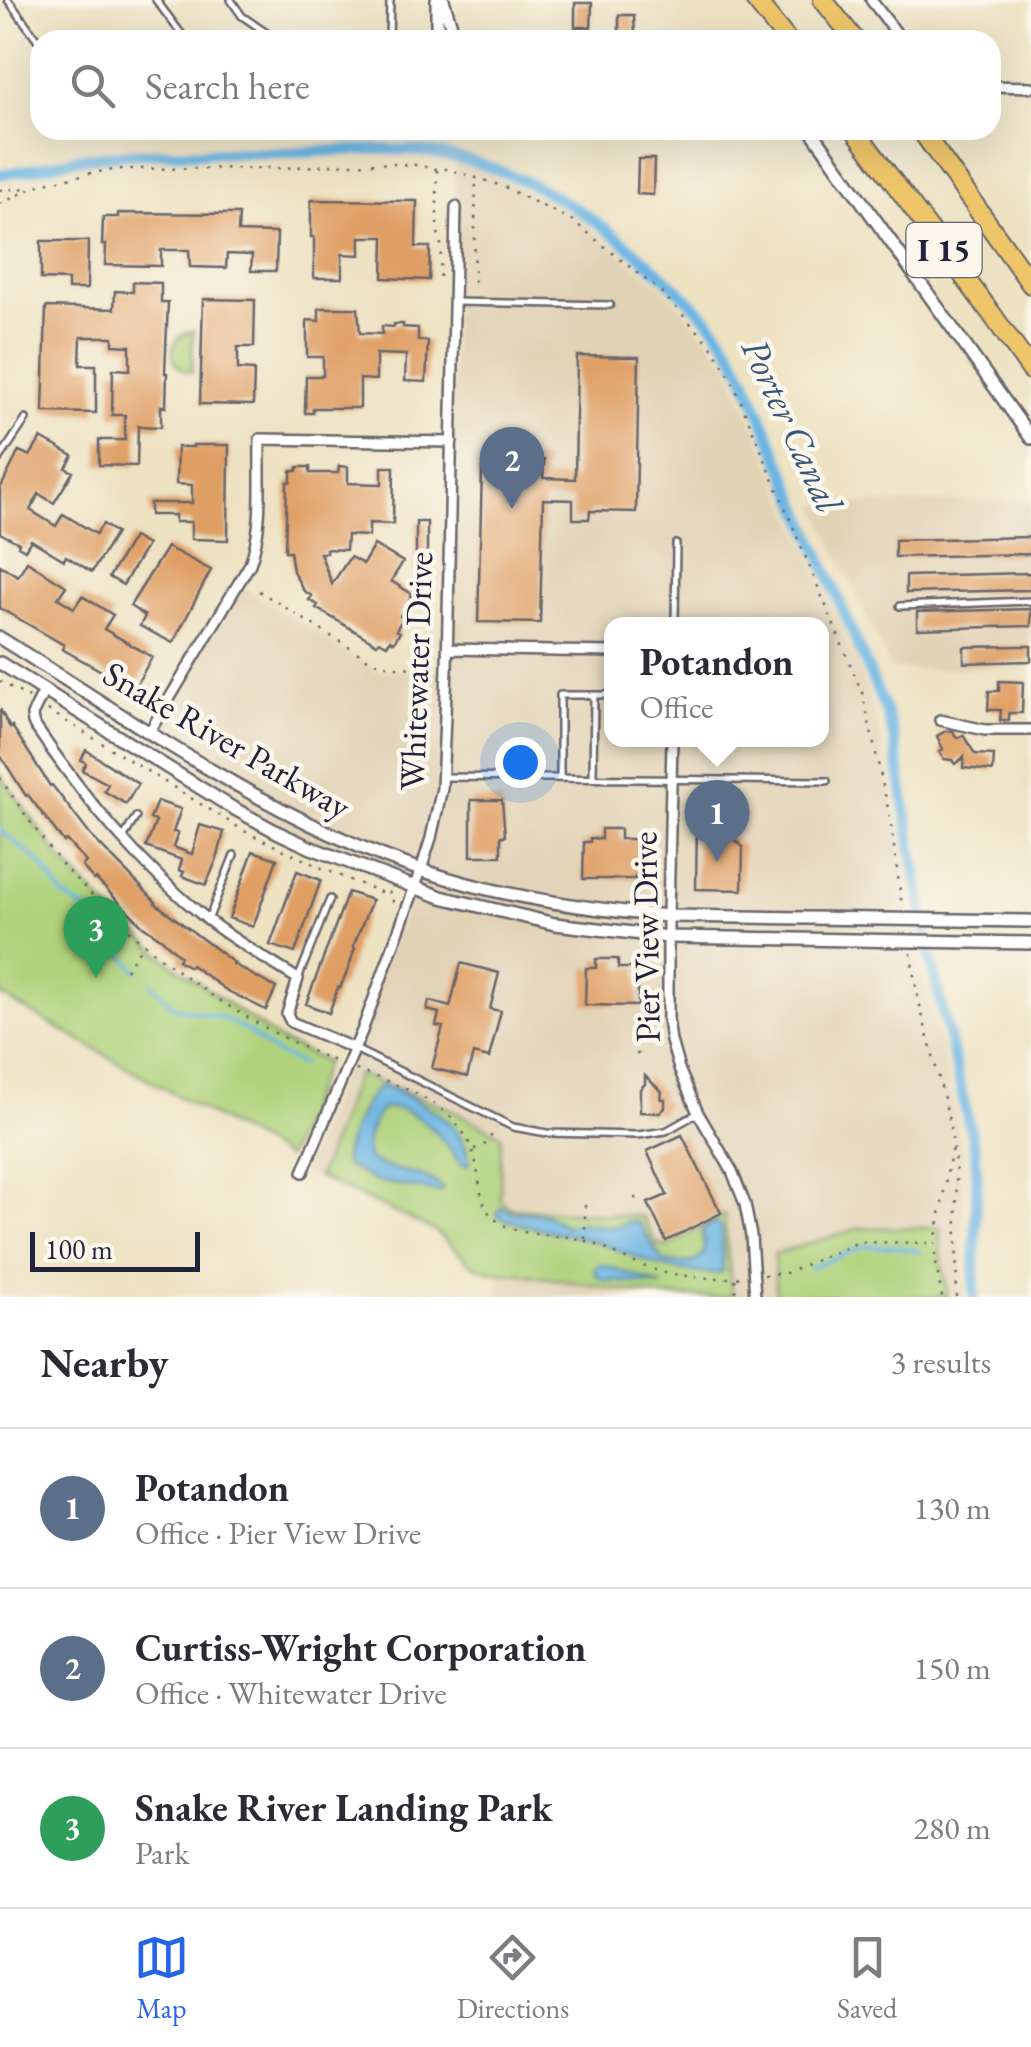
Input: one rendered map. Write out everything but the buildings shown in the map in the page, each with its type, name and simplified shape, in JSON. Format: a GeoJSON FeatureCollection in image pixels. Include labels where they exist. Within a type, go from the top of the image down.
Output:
{"type":"FeatureCollection","features":[{"type":"Feature","properties":{"kind":"highway"},"geometry":{"type":"LineString","coordinates":[[755,0],[779,30]]}},
{"type":"Feature","properties":{"kind":"highway"},"geometry":{"type":"LineString","coordinates":[[822,0],[847,30]]}},
{"type":"Feature","properties":{"kind":"highway","name":"I 15"},"geometry":{"type":"LineString","coordinates":[[862,140],[1031,370]]}},
{"type":"Feature","properties":{"kind":"highway","name":"I 15"},"geometry":{"type":"LineString","coordinates":[[928,140],[1031,284]]}},
{"type":"Feature","properties":{"kind":"street"},"geometry":{"type":"LineString","coordinates":[[437,30],[440,0]]}},
{"type":"Feature","properties":{"kind":"street"},"geometry":{"type":"LineString","coordinates":[[440,0],[453,30]]}},
{"type":"Feature","properties":{"kind":"street"},"geometry":{"type":"LineString","coordinates":[[871,0],[894,30]]}},
{"type":"Feature","properties":{"kind":"street"},"geometry":{"type":"LineString","coordinates":[[1001,86],[1031,87]]}},
{"type":"Feature","properties":{"kind":"street"},"geometry":{"type":"LineString","coordinates":[[817,140],[1031,438]]}},
{"type":"Feature","properties":{"kind":"street","name":"Whitewater Drive"},"geometry":{"type":"LineString","coordinates":[[303,1172],[422,870],[438,809],[448,648],[456,208]]}},
{"type":"Feature","properties":{"kind":"street"},"geometry":{"type":"LineString","coordinates":[[150,731],[250,564],[259,526],[260,439],[452,442]]}},
{"type":"Feature","properties":{"kind":"street","name":"Snake River Parkway"},"geometry":{"type":"LineString","coordinates":[[0,638],[238,786],[301,820],[422,870],[494,891],[624,913],[668,916],[908,916],[1031,921]]}},
{"type":"Feature","properties":{"kind":"street"},"geometry":{"type":"LineString","coordinates":[[448,648],[604,652]]}},
{"type":"Feature","properties":{"kind":"street","name":"Snake River Parkway"},"geometry":{"type":"LineString","coordinates":[[0,664],[277,832],[441,897],[516,917],[668,937],[913,945],[1031,943]]}},
{"type":"Feature","properties":{"kind":"street"},"geometry":{"type":"LineString","coordinates":[[44,691],[32,715],[33,723],[76,786],[121,840],[208,920],[298,979],[288,1006],[291,1022],[354,1049]]}},
{"type":"Feature","properties":{"kind":"street"},"geometry":{"type":"LineString","coordinates":[[940,720],[985,730],[1031,730]]}},
{"type":"Feature","properties":{"kind":"street","name":"Pier View Drive"},"geometry":{"type":"LineString","coordinates":[[672,747],[668,916],[671,1041],[698,1113],[732,1171],[746,1204],[755,1297]]}},
{"type":"Feature","properties":{"kind":"lane"},"geometry":{"type":"LineString","coordinates":[[8,0],[30,30]]}},
{"type":"Feature","properties":{"kind":"lane"},"geometry":{"type":"LineString","coordinates":[[156,0],[178,30]]}},
{"type":"Feature","properties":{"kind":"lane"},"geometry":{"type":"LineString","coordinates":[[231,0],[242,16],[263,30]]}},
{"type":"Feature","properties":{"kind":"lane"},"geometry":{"type":"LineString","coordinates":[[389,30],[390,0]]}},
{"type":"Feature","properties":{"kind":"lane"},"geometry":{"type":"LineString","coordinates":[[454,302],[610,305]]}},
{"type":"Feature","properties":{"kind":"lane"},"geometry":{"type":"LineString","coordinates":[[0,458],[26,419]]}},
{"type":"Feature","properties":{"kind":"lane"},"geometry":{"type":"LineString","coordinates":[[674,617],[676,544]]}},
{"type":"Feature","properties":{"kind":"lane"},"geometry":{"type":"LineString","coordinates":[[900,606],[1031,602]]}},
{"type":"Feature","properties":{"kind":"lane"},"geometry":{"type":"LineString","coordinates":[[560,778],[560,694],[604,695]]}},
{"type":"Feature","properties":{"kind":"lane"},"geometry":{"type":"LineString","coordinates":[[593,778],[594,695]]}},
{"type":"Feature","properties":{"kind":"lane"},"geometry":{"type":"LineString","coordinates":[[443,776],[827,781]]}},
{"type":"Feature","properties":{"kind":"lane"},"geometry":{"type":"LineString","coordinates":[[121,840],[136,817]]}},
{"type":"Feature","properties":{"kind":"lane"},"geometry":{"type":"LineString","coordinates":[[208,920],[234,855]]}},
{"type":"Feature","properties":{"kind":"lane"},"geometry":{"type":"LineString","coordinates":[[298,979],[330,900]]}},
{"type":"Feature","properties":{"kind":"lane"},"geometry":{"type":"LineString","coordinates":[[354,1049],[512,1127],[547,1133],[638,1136],[666,1131],[698,1113]]}},
{"type":"Feature","properties":{"kind":"path"},"geometry":{"type":"LineString","coordinates":[[0,190],[28,189],[123,169],[368,163],[448,168],[531,198],[573,221],[614,252],[661,292],[710,344],[731,378],[863,695],[908,916]]}},
{"type":"Feature","properties":{"kind":"path"},"geometry":{"type":"LineString","coordinates":[[437,169],[440,280]]}},
{"type":"Feature","properties":{"kind":"path"},"geometry":{"type":"LineString","coordinates":[[474,282],[476,177]]}},
{"type":"Feature","properties":{"kind":"path"},"geometry":{"type":"LineString","coordinates":[[0,204],[28,189]]}},
{"type":"Feature","properties":{"kind":"path"},"geometry":{"type":"LineString","coordinates":[[260,590],[366,658],[392,667],[428,668]]}},
{"type":"Feature","properties":{"kind":"path"},"geometry":{"type":"LineString","coordinates":[[0,778],[59,861],[144,944],[221,1003],[340,1063]]}},
{"type":"Feature","properties":{"kind":"path"},"geometry":{"type":"LineString","coordinates":[[126,970],[144,944]]}},
{"type":"Feature","properties":{"kind":"path"},"geometry":{"type":"LineString","coordinates":[[913,945],[913,970],[953,1145],[957,1187],[956,1297]]}},
{"type":"Feature","properties":{"kind":"path"},"geometry":{"type":"LineString","coordinates":[[636,1054],[645,1054]]}},
{"type":"Feature","properties":{"kind":"path"},"geometry":{"type":"LineString","coordinates":[[356,1070],[431,1100],[457,1124],[473,1150],[484,1204],[498,1221],[531,1232],[585,1240],[661,1272],[735,1278],[736,1297]]}},
{"type":"Feature","properties":{"kind":"path"},"geometry":{"type":"LineString","coordinates":[[473,1150],[486,1144],[497,1126]]}},
{"type":"Feature","properties":{"kind":"path"},"geometry":{"type":"LineString","coordinates":[[942,1297],[936,1243],[953,1145]]}},
{"type":"Feature","properties":{"kind":"path"},"geometry":{"type":"LineString","coordinates":[[634,1198],[642,1198]]}},
{"type":"Feature","properties":{"kind":"path"},"geometry":{"type":"LineString","coordinates":[[585,1201],[585,1240]]}},
{"type":"Feature","properties":{"kind":"path"},"geometry":{"type":"LineString","coordinates":[[768,1275],[786,1273],[859,1242],[936,1243]]}},
{"type":"Feature","properties":{"kind":"shaded area"},"geometry":{"type":"Polygon","coordinates":[[[455,162],[574,215],[664,288],[727,361],[859,669],[879,730],[918,952],[963,1149],[965,1297],[499,1297],[498,1272],[474,1266],[435,1231],[303,1172],[414,887],[277,832],[141,751],[239,585],[379,672],[447,668],[455,162]]]}},
{"type":"Feature","properties":{"kind":"shaded area"},"geometry":{"type":"Polygon","coordinates":[[[1031,500],[1031,667],[892,670],[815,505],[1031,500]]]}},
{"type":"Feature","properties":{"kind":"green space"},"geometry":{"type":"Polygon","coordinates":[[[193,331],[192,372],[177,365],[173,352],[178,339],[193,331]]]}},
{"type":"Feature","properties":{"kind":"green space"},"geometry":{"type":"Polygon","coordinates":[[[0,774],[61,859],[107,907],[167,960],[279,1040],[326,1062],[287,1158],[0,995],[0,774]]]}},
{"type":"Feature","properties":{"kind":"green space"},"geometry":{"type":"Polygon","coordinates":[[[357,1074],[446,1107],[501,1135],[500,1200],[511,1208],[643,1217],[656,1244],[667,1247],[724,1215],[732,1297],[666,1297],[489,1271],[474,1266],[435,1231],[318,1177],[357,1074]]]}},
{"type":"Feature","properties":{"kind":"green space"},"geometry":{"type":"Polygon","coordinates":[[[860,1228],[940,1228],[948,1297],[776,1297],[774,1254],[860,1228]]]}},
{"type":"Feature","properties":{"kind":"water"},"geometry":{"type":"Polygon","coordinates":[[[381,1086],[428,1107],[451,1124],[466,1148],[469,1163],[461,1165],[438,1135],[417,1117],[393,1108],[381,1109],[374,1121],[367,1139],[368,1158],[423,1176],[442,1190],[375,1181],[344,1162],[356,1121],[368,1099],[381,1086]]]}},
{"type":"Feature","properties":{"kind":"water"},"geometry":{"type":"Polygon","coordinates":[[[501,1207],[545,1214],[565,1226],[578,1223],[616,1227],[629,1221],[639,1223],[664,1262],[688,1263],[699,1259],[704,1250],[702,1231],[712,1223],[720,1225],[723,1272],[662,1266],[597,1242],[499,1217],[501,1207]]]}},
{"type":"Feature","properties":{"kind":"water"},"geometry":{"type":"Polygon","coordinates":[[[599,1265],[663,1286],[605,1280],[594,1270],[599,1265]]]}},
{"type":"Feature","properties":{"kind":"waterway","name":"Porter Canal"},"geometry":{"type":"LineString","coordinates":[[0,174],[79,159],[135,154],[373,149],[468,160],[533,185],[594,220],[649,263],[709,321],[730,348],[745,377],[894,738],[930,957],[975,1151],[974,1297]]}},
{"type":"Feature","properties":{"kind":"waterway"},"geometry":{"type":"LineString","coordinates":[[0,830],[42,864],[63,896],[95,916],[137,971]]}},
{"type":"Feature","properties":{"kind":"waterway"},"geometry":{"type":"LineString","coordinates":[[152,984],[174,1007],[224,1018],[275,1053],[303,1065]]}},
{"type":"Feature","properties":{"kind":"waterway"},"geometry":{"type":"LineString","coordinates":[[810,1268],[865,1246],[920,1252]]}},
{"type":"Feature","properties":{"kind":"place","name":"Curtiss-Wright Corporation"},"geometry":{"type":"Point","coordinates":[512,509]}},
{"type":"Feature","properties":{"kind":"place","name":"Potandon"},"geometry":{"type":"Point","coordinates":[717,862]}},
{"type":"Feature","properties":{"kind":"place","name":"Snake River Landing Park"},"geometry":{"type":"Point","coordinates":[96,978]}}]}
